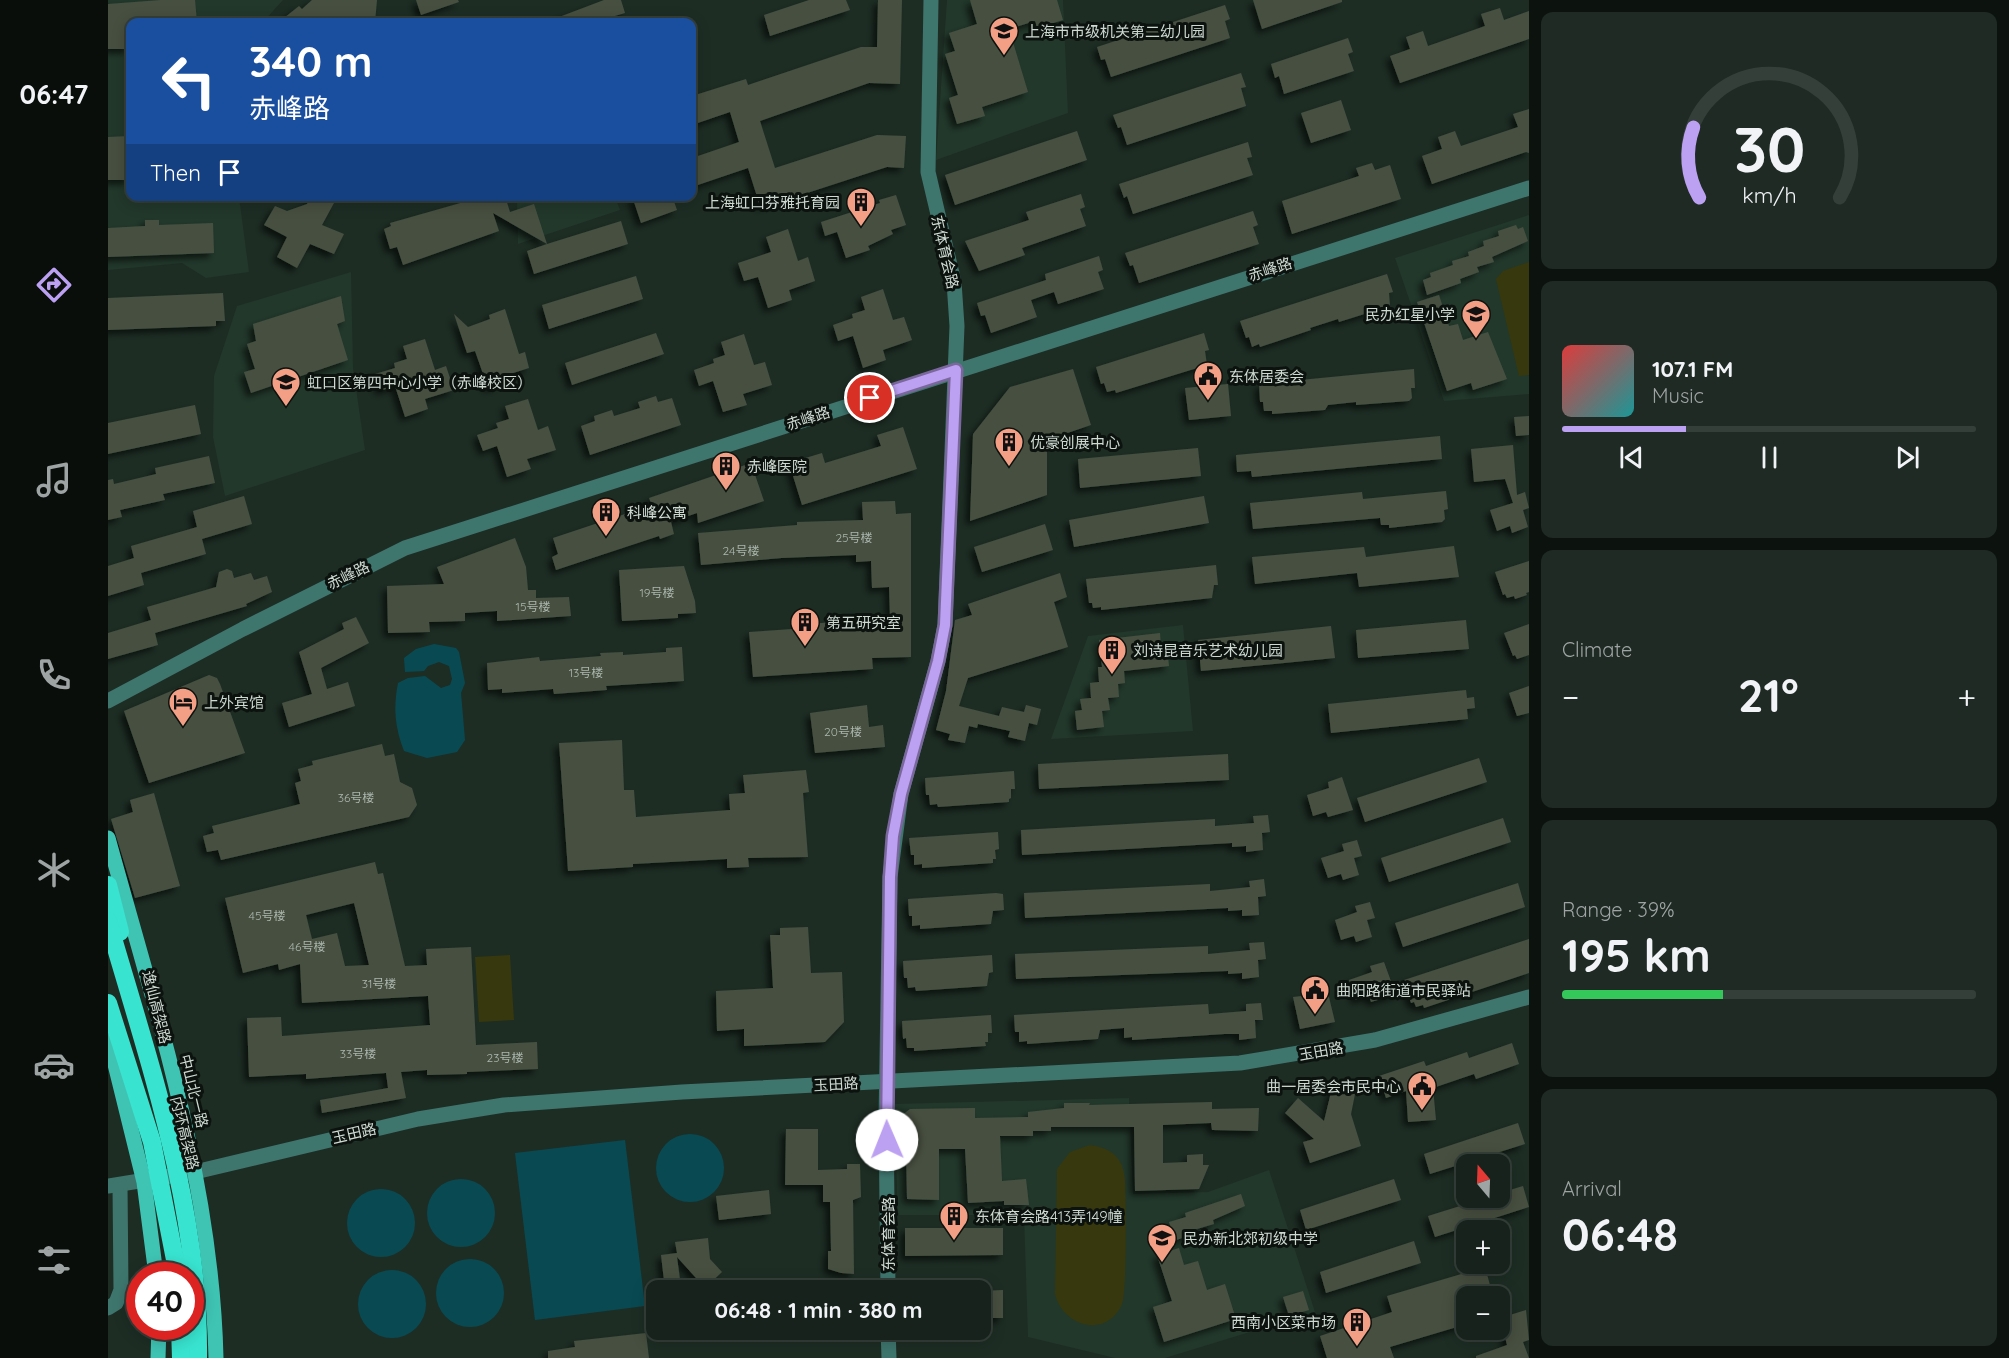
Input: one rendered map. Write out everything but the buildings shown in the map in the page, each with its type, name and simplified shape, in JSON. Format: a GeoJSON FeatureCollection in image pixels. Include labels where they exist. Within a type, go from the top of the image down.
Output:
{"type":"FeatureCollection","features":[{"type":"Feature","properties":{"kind":"highway","name":"逸仙高架路"},"geometry":{"type":"LineString","coordinates":[[108,885],[170,1138]]}},
{"type":"Feature","properties":{"kind":"highway","name":"内环高架路"},"geometry":{"type":"LineString","coordinates":[[108,921],[170,1138],[195,1266],[198,1358]]}},
{"type":"Feature","properties":{"kind":"highway"},"geometry":{"type":"LineString","coordinates":[[108,1003],[152,1143],[175,1262]]}},
{"type":"Feature","properties":{"kind":"highway"},"geometry":{"type":"LineString","coordinates":[[180,1340],[181,1358]]}},
{"type":"Feature","properties":{"kind":"main road","name":"中山北一路"},"geometry":{"type":"LineString","coordinates":[[108,838],[167,1056],[195,1172],[209,1260],[216,1358]]}},
{"type":"Feature","properties":{"kind":"main road"},"geometry":{"type":"LineString","coordinates":[[108,1036],[123,1086],[144,1182],[154,1262]]}},
{"type":"Feature","properties":{"kind":"main road"},"geometry":{"type":"LineString","coordinates":[[158,1358],[159,1340]]}},
{"type":"Feature","properties":{"kind":"street","name":"东体育会路"},"geometry":{"type":"LineString","coordinates":[[888,1280],[886,1081],[890,877],[893,836],[901,794],[938,661],[945,625],[956,370],[957,326],[954,282],[928,172],[931,0]]}},
{"type":"Feature","properties":{"kind":"street","name":"赤峰路"},"geometry":{"type":"LineString","coordinates":[[108,701],[281,609],[405,548],[1529,188]]}},
{"type":"Feature","properties":{"kind":"street","name":"玉田路"},"geometry":{"type":"LineString","coordinates":[[114,1185],[195,1172],[380,1127],[504,1105],[1272,1059],[1375,1040],[1529,997]]}},
{"type":"Feature","properties":{"kind":"street"},"geometry":{"type":"LineString","coordinates":[[108,1308],[116,1303],[121,1290],[114,1185]]}},
{"type":"Feature","properties":{"kind":"street"},"geometry":{"type":"LineString","coordinates":[[888,1340],[889,1358]]}},
{"type":"Feature","properties":{"kind":"shaded area"},"geometry":{"type":"Polygon","coordinates":[[[108,0],[283,0],[267,18],[126,18],[126,201],[240,201],[249,272],[206,278],[182,263],[108,270],[108,0]]]}},
{"type":"Feature","properties":{"kind":"shaded area","name":"上海市市级机关第二幼儿园"},"geometry":{"type":"Polygon","coordinates":[[[947,0],[1063,0],[1068,113],[936,160],[947,0]]]}},
{"type":"Feature","properties":{"kind":"shaded area"},"geometry":{"type":"Polygon","coordinates":[[[517,201],[617,201],[620,210],[518,244],[517,201]]]}},
{"type":"Feature","properties":{"kind":"shaded area","name":"民办红星小学"},"geometry":{"type":"Polygon","coordinates":[[[1529,215],[1529,394],[1444,401],[1395,258],[1529,215]]]}},
{"type":"Feature","properties":{"kind":"shaded area"},"geometry":{"type":"Polygon","coordinates":[[[1529,262],[1529,375],[1519,376],[1496,279],[1503,271],[1529,262]]]}},
{"type":"Feature","properties":{"kind":"shaded area","name":"虹口区第四中心小学（赤峰校区）"},"geometry":{"type":"Polygon","coordinates":[[[351,272],[353,368],[365,450],[225,496],[213,437],[214,376],[237,306],[351,272]]]}},
{"type":"Feature","properties":{"kind":"shaded area"},"geometry":{"type":"Polygon","coordinates":[[[1183,625],[1193,731],[1051,739],[1088,636],[1183,625]]]}},
{"type":"Feature","properties":{"kind":"shaded area"},"geometry":{"type":"Polygon","coordinates":[[[510,955],[514,1020],[479,1022],[475,957],[510,955]]]}},
{"type":"Feature","properties":{"kind":"shaded area","name":"民办新北郊初级中学"},"geometry":{"type":"Polygon","coordinates":[[[1129,1098],[1133,1194],[1208,1192],[1269,1170],[1315,1312],[1165,1358],[1115,1358],[1028,1337],[1024,1215],[898,1215],[894,1104],[1129,1098]]]}},
{"type":"Feature","properties":{"kind":"shaded area"},"geometry":{"type":"Polygon","coordinates":[[[1090,1145],[1109,1151],[1118,1159],[1125,1180],[1124,1295],[1122,1304],[1115,1315],[1106,1322],[1096,1325],[1086,1325],[1076,1321],[1060,1305],[1055,1294],[1057,1169],[1070,1152],[1090,1145]]]}},
{"type":"Feature","properties":{"kind":"water"},"geometry":{"type":"Polygon","coordinates":[[[434,644],[456,648],[459,652],[465,683],[461,693],[465,740],[457,752],[427,758],[404,751],[395,709],[398,683],[408,678],[425,676],[441,688],[450,685],[452,679],[449,666],[439,662],[428,666],[424,671],[405,672],[404,658],[416,649],[434,644]]]}},
{"type":"Feature","properties":{"kind":"water"},"geometry":{"type":"Polygon","coordinates":[[[683,1134],[697,1134],[709,1139],[719,1149],[724,1168],[719,1187],[709,1197],[697,1202],[683,1202],[671,1197],[661,1187],[656,1175],[656,1161],[661,1149],[671,1139],[683,1134]]]}},
{"type":"Feature","properties":{"kind":"water"},"geometry":{"type":"Polygon","coordinates":[[[625,1140],[645,1306],[535,1320],[515,1153],[625,1140]]]}},
{"type":"Feature","properties":{"kind":"water"},"geometry":{"type":"Polygon","coordinates":[[[454,1179],[468,1179],[480,1184],[490,1194],[495,1213],[490,1232],[480,1242],[468,1247],[454,1247],[442,1242],[432,1232],[427,1220],[427,1206],[432,1194],[442,1184],[454,1179]]]}},
{"type":"Feature","properties":{"kind":"water"},"geometry":{"type":"Polygon","coordinates":[[[374,1189],[388,1189],[400,1194],[410,1204],[415,1223],[410,1242],[400,1252],[388,1257],[374,1257],[362,1252],[352,1242],[347,1230],[347,1216],[352,1204],[362,1194],[374,1189]]]}},
{"type":"Feature","properties":{"kind":"water"},"geometry":{"type":"Polygon","coordinates":[[[463,1259],[477,1259],[489,1264],[499,1274],[504,1293],[499,1312],[489,1322],[477,1327],[463,1327],[451,1322],[441,1312],[436,1300],[436,1286],[441,1274],[451,1264],[463,1259]]]}},
{"type":"Feature","properties":{"kind":"water"},"geometry":{"type":"Polygon","coordinates":[[[385,1270],[399,1270],[411,1275],[421,1285],[426,1304],[421,1323],[411,1333],[399,1338],[385,1338],[373,1333],[363,1323],[358,1311],[358,1297],[363,1285],[373,1275],[385,1270]]]}},
{"type":"Feature","properties":{"kind":"place","name":"上海市市级机关第二幼儿园"},"geometry":{"type":"Point","coordinates":[1004,56]}},
{"type":"Feature","properties":{"kind":"place","name":"上海虹口芬雅托育园"},"geometry":{"type":"Point","coordinates":[861,228]}},
{"type":"Feature","properties":{"kind":"place","name":"民办红星小学"},"geometry":{"type":"Point","coordinates":[1476,340]}},
{"type":"Feature","properties":{"kind":"place","name":"东体居委会"},"geometry":{"type":"Point","coordinates":[1208,402]}},
{"type":"Feature","properties":{"kind":"place","name":"虹口区第四中心小学（赤峰校区）"},"geometry":{"type":"Point","coordinates":[286,408]}},
{"type":"Feature","properties":{"kind":"place","name":"优豪创展中心"},"geometry":{"type":"Point","coordinates":[1009,468]}},
{"type":"Feature","properties":{"kind":"place","name":"赤峰医院"},"geometry":{"type":"Point","coordinates":[726,492]}},
{"type":"Feature","properties":{"kind":"place","name":"科峰公寓"},"geometry":{"type":"Point","coordinates":[606,538]}},
{"type":"Feature","properties":{"kind":"place","name":"第五研究室"},"geometry":{"type":"Point","coordinates":[805,648]}},
{"type":"Feature","properties":{"kind":"place","name":"刘诗昆音乐艺术幼儿园"},"geometry":{"type":"Point","coordinates":[1112,676]}},
{"type":"Feature","properties":{"kind":"place","name":"上外宾馆"},"geometry":{"type":"Point","coordinates":[183,728]}},
{"type":"Feature","properties":{"kind":"place","name":"曲阳路街道市民驿站"},"geometry":{"type":"Point","coordinates":[1315,1016]}},
{"type":"Feature","properties":{"kind":"place","name":"曲一居委会市民中心"},"geometry":{"type":"Point","coordinates":[1422,1112]}},
{"type":"Feature","properties":{"kind":"place","name":"东体育会路413弄149幢"},"geometry":{"type":"Point","coordinates":[954,1242]}},
{"type":"Feature","properties":{"kind":"place","name":"民办新北郊初级中学"},"geometry":{"type":"Point","coordinates":[1162,1264]}},
{"type":"Feature","properties":{"kind":"place","name":"西南小区菜市场"},"geometry":{"type":"Point","coordinates":[1357,1348]}},
{"type":"Feature","properties":{"kind":"route"},"geometry":{"type":"LineString","coordinates":[[870,398],[956,370],[945,625],[938,661],[901,794],[891,856],[886,1041],[887,1140]]}}]}
